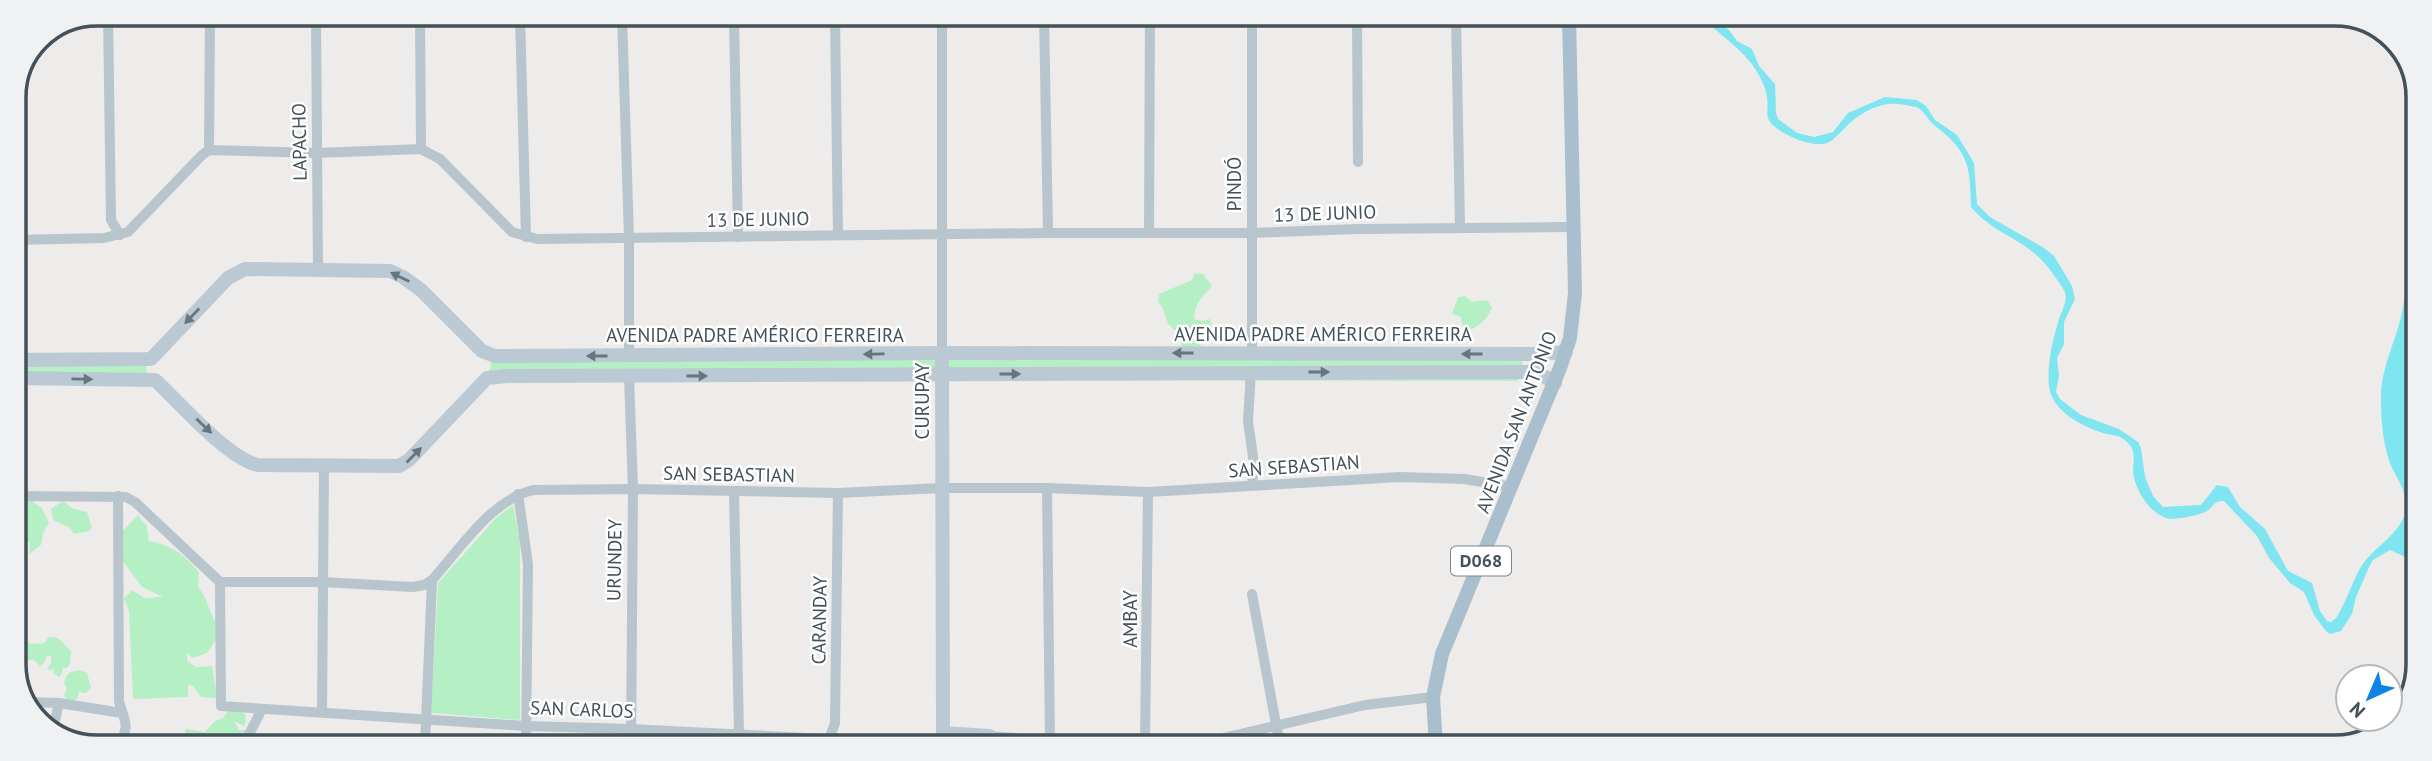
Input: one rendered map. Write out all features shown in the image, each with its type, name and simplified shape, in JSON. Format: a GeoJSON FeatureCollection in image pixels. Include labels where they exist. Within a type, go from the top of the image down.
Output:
{"type":"FeatureCollection","features":[{"type":"Feature","properties":{"kind":"main road","name":"AVENIDA SAN ANTONIO"},"geometry":{"type":"LineString","coordinates":[[1435,735],[1433,697],[1442,654],[1555,383],[1566,352],[1574,315],[1569,26]]}},
{"type":"Feature","properties":{"kind":"street"},"geometry":{"type":"LineString","coordinates":[[108,26],[111,220],[120,235]]}},
{"type":"Feature","properties":{"kind":"street"},"geometry":{"type":"LineString","coordinates":[[209,150],[210,26]]}},
{"type":"Feature","properties":{"kind":"street","name":"LAPACHO"},"geometry":{"type":"LineString","coordinates":[[316,26],[318,269]]}},
{"type":"Feature","properties":{"kind":"street"},"geometry":{"type":"LineString","coordinates":[[420,26],[421,149]]}},
{"type":"Feature","properties":{"kind":"street"},"geometry":{"type":"LineString","coordinates":[[26,240],[104,238],[128,233],[187,169],[209,150],[317,153],[421,149],[440,159],[512,232],[526,237],[520,26]]}},
{"type":"Feature","properties":{"kind":"street"},"geometry":{"type":"LineString","coordinates":[[622,26],[629,238],[629,355]]}},
{"type":"Feature","properties":{"kind":"street"},"geometry":{"type":"LineString","coordinates":[[734,26],[738,237]]}},
{"type":"Feature","properties":{"kind":"street"},"geometry":{"type":"LineString","coordinates":[[835,26],[838,235]]}},
{"type":"Feature","properties":{"kind":"street","name":"CURUPAY"},"geometry":{"type":"LineString","coordinates":[[942,26],[943,735]]}},
{"type":"Feature","properties":{"kind":"street"},"geometry":{"type":"LineString","coordinates":[[1044,26],[1048,233]]}},
{"type":"Feature","properties":{"kind":"street"},"geometry":{"type":"LineString","coordinates":[[1149,232],[1150,26]]}},
{"type":"Feature","properties":{"kind":"street","name":"PINDÓ"},"geometry":{"type":"LineString","coordinates":[[1252,26],[1252,353]]}},
{"type":"Feature","properties":{"kind":"street"},"geometry":{"type":"LineString","coordinates":[[1357,26],[1358,162]]}},
{"type":"Feature","properties":{"kind":"street"},"geometry":{"type":"LineString","coordinates":[[1456,26],[1460,227]]}},
{"type":"Feature","properties":{"kind":"street","name":"13 DE JUNIO"},"geometry":{"type":"LineString","coordinates":[[526,237],[942,236],[1572,227]]}},
{"type":"Feature","properties":{"kind":"street"},"geometry":{"type":"LineString","coordinates":[[26,360],[151,359],[237,272],[245,269],[318,269],[390,271],[403,277],[421,290],[482,351],[489,365],[487,378],[404,464],[258,465],[248,463],[229,450],[155,380],[151,359]]}},
{"type":"Feature","properties":{"kind":"street","name":"AVENIDA PADRE AMÉRICO FERREIRA"},"geometry":{"type":"LineString","coordinates":[[482,351],[495,356],[1566,352]]}},
{"type":"Feature","properties":{"kind":"street"},"geometry":{"type":"LineString","coordinates":[[1540,354],[1537,372],[1555,383]]}},
{"type":"Feature","properties":{"kind":"street"},"geometry":{"type":"LineString","coordinates":[[1251,372],[1248,421],[1254,464],[1252,485]]}},
{"type":"Feature","properties":{"kind":"street","name":"AVENIDA PADRE AMÉRICO FERREIRA"},"geometry":{"type":"LineString","coordinates":[[487,378],[1537,372]]}},
{"type":"Feature","properties":{"kind":"street","name":"URUNDEY"},"geometry":{"type":"LineString","coordinates":[[629,376],[633,489],[631,735]]}},
{"type":"Feature","properties":{"kind":"street"},"geometry":{"type":"LineString","coordinates":[[26,378],[155,380]]}},
{"type":"Feature","properties":{"kind":"street"},"geometry":{"type":"LineString","coordinates":[[322,712],[324,466]]}},
{"type":"Feature","properties":{"kind":"street","name":"SAN SEBASTIAN"},"geometry":{"type":"LineString","coordinates":[[518,494],[533,491],[633,489],[838,493],[941,488],[1148,492],[1400,477],[1464,479],[1513,487]]}},
{"type":"Feature","properties":{"kind":"street"},"geometry":{"type":"LineString","coordinates":[[1047,488],[1050,735]]}},
{"type":"Feature","properties":{"kind":"street"},"geometry":{"type":"LineString","coordinates":[[734,492],[739,735]]}},
{"type":"Feature","properties":{"kind":"street","name":"AMBAY"},"geometry":{"type":"LineString","coordinates":[[1145,735],[1148,492]]}},
{"type":"Feature","properties":{"kind":"street","name":"CARANDAY"},"geometry":{"type":"LineString","coordinates":[[831,735],[835,723],[838,493]]}},
{"type":"Feature","properties":{"kind":"street"},"geometry":{"type":"LineString","coordinates":[[26,496],[126,497],[135,502],[220,582],[322,582],[414,587],[432,580],[490,514],[518,494],[527,564],[526,735]]}},
{"type":"Feature","properties":{"kind":"street"},"geometry":{"type":"LineString","coordinates":[[118,496],[119,701],[127,725],[124,735]]}},
{"type":"Feature","properties":{"kind":"street"},"geometry":{"type":"LineString","coordinates":[[425,735],[432,580]]}},
{"type":"Feature","properties":{"kind":"street","name":"SAN CARLOS"},"geometry":{"type":"LineString","coordinates":[[220,582],[220,706],[526,726],[739,735]]}},
{"type":"Feature","properties":{"kind":"street"},"geometry":{"type":"LineString","coordinates":[[1252,594],[1278,735]]}},
{"type":"Feature","properties":{"kind":"street"},"geometry":{"type":"LineString","coordinates":[[1237,735],[1365,705],[1433,697]]}},
{"type":"Feature","properties":{"kind":"street"},"geometry":{"type":"LineString","coordinates":[[38,702],[122,713]]}},
{"type":"Feature","properties":{"kind":"street"},"geometry":{"type":"LineString","coordinates":[[55,721],[59,703]]}},
{"type":"Feature","properties":{"kind":"street"},"geometry":{"type":"LineString","coordinates":[[249,735],[262,709]]}},
{"type":"Feature","properties":{"kind":"green space"},"geometry":{"type":"Polygon","coordinates":[[[1195,273],[1203,274],[1212,286],[1200,301],[1194,319],[1210,319],[1212,328],[1199,337],[1202,353],[1522,360],[1523,376],[1517,381],[952,380],[947,359],[1183,350],[1183,337],[1168,324],[1158,302],[1159,294],[1192,280],[1195,273]]]}},
{"type":"Feature","properties":{"kind":"green space"},"geometry":{"type":"Polygon","coordinates":[[[1465,296],[1472,302],[1487,300],[1492,307],[1482,322],[1465,331],[1460,316],[1452,314],[1458,297],[1465,296]]]}},
{"type":"Feature","properties":{"kind":"green space"},"geometry":{"type":"Polygon","coordinates":[[[936,357],[942,368],[489,372],[492,359],[936,357]]]}},
{"type":"Feature","properties":{"kind":"green space"},"geometry":{"type":"Polygon","coordinates":[[[26,364],[146,365],[147,376],[26,373],[26,364]]]}},
{"type":"Feature","properties":{"kind":"green space"},"geometry":{"type":"Polygon","coordinates":[[[29,499],[42,508],[49,523],[43,533],[41,545],[29,554],[30,543],[26,540],[26,500],[29,499]]]}},
{"type":"Feature","properties":{"kind":"green space"},"geometry":{"type":"Polygon","coordinates":[[[63,501],[72,508],[87,512],[92,528],[89,531],[74,534],[70,528],[53,520],[51,509],[63,501]]]}},
{"type":"Feature","properties":{"kind":"green space"},"geometry":{"type":"Polygon","coordinates":[[[513,505],[520,541],[520,720],[431,713],[438,583],[495,519],[513,505]]]}},
{"type":"Feature","properties":{"kind":"green space"},"geometry":{"type":"Polygon","coordinates":[[[138,515],[147,527],[149,541],[177,551],[199,572],[198,587],[219,625],[215,641],[207,653],[193,658],[187,653],[187,661],[196,667],[212,666],[217,698],[201,697],[193,686],[188,684],[188,697],[133,699],[129,611],[124,598],[132,590],[144,598],[163,597],[142,587],[116,552],[117,537],[138,515]]]}},
{"type":"Feature","properties":{"kind":"green space"},"geometry":{"type":"Polygon","coordinates":[[[48,638],[59,639],[71,651],[70,663],[67,668],[62,668],[59,677],[54,674],[54,670],[47,669],[51,656],[47,656],[40,666],[33,659],[26,661],[26,641],[31,644],[44,643],[48,638]]]}},
{"type":"Feature","properties":{"kind":"green space"},"geometry":{"type":"Polygon","coordinates":[[[80,670],[87,673],[91,688],[86,693],[79,692],[77,699],[70,702],[64,696],[67,689],[64,683],[69,673],[80,670]]]}},
{"type":"Feature","properties":{"kind":"green space"},"geometry":{"type":"Polygon","coordinates":[[[240,709],[245,715],[244,726],[234,721],[239,730],[246,730],[251,735],[184,735],[186,729],[205,732],[229,710],[240,709]]]}},
{"type":"Feature","properties":{"kind":"water"},"geometry":{"type":"Polygon","coordinates":[[[1711,26],[1724,26],[1737,41],[1752,49],[1759,66],[1775,84],[1778,119],[1797,133],[1814,137],[1833,132],[1848,113],[1885,97],[1917,100],[1926,106],[1935,120],[1957,135],[1974,163],[1977,204],[1990,217],[2054,256],[2072,286],[2075,299],[2064,322],[2064,344],[2057,358],[2059,376],[2056,392],[2060,399],[2081,415],[2119,429],[2138,442],[2145,477],[2153,496],[2163,507],[2201,505],[2217,485],[2228,487],[2240,507],[2265,529],[2288,571],[2312,583],[2320,611],[2327,621],[2331,622],[2340,612],[2361,567],[2396,530],[2406,508],[2406,557],[2390,550],[2373,560],[2356,597],[2352,614],[2341,631],[2330,634],[2314,615],[2304,592],[2290,583],[2269,558],[2257,536],[2224,501],[2216,502],[2204,513],[2180,518],[2169,519],[2154,511],[2137,486],[2130,445],[2122,438],[2077,422],[2062,410],[2051,395],[2049,362],[2065,304],[2065,292],[2044,262],[1991,225],[1971,207],[1968,170],[1954,143],[1920,109],[1896,104],[1880,106],[1864,113],[1826,143],[1811,143],[1795,138],[1780,131],[1769,120],[1767,96],[1759,75],[1736,48],[1711,26]]]}},
{"type":"Feature","properties":{"kind":"water"},"geometry":{"type":"Polygon","coordinates":[[[2406,282],[2406,502],[2390,463],[2381,416],[2381,389],[2406,282]]]}}]}
